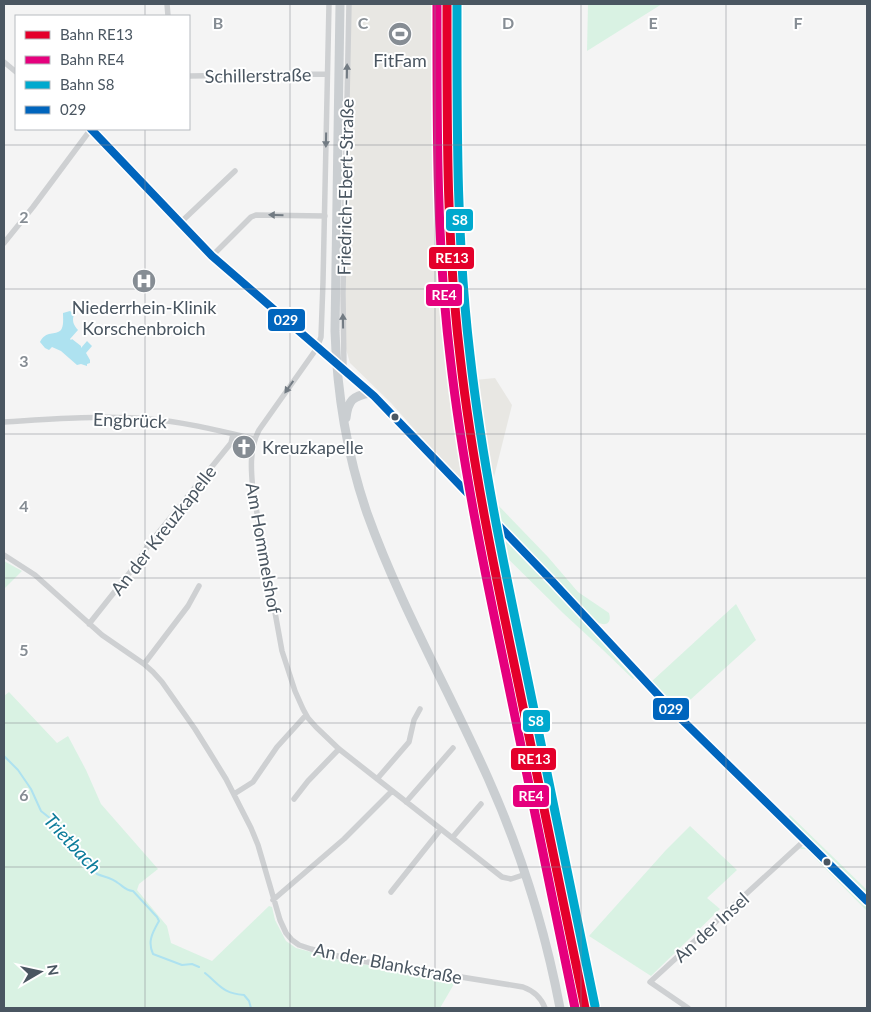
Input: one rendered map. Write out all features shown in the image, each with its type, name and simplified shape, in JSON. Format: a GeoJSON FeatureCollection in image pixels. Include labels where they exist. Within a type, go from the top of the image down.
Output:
{"type":"FeatureCollection","features":[{"type":"Feature","properties":{"kind":"main road"},"geometry":{"type":"LineString","coordinates":[[340,4],[334,296],[336,363],[349,447],[362,498],[384,557],[488,778],[526,874],[546,942],[560,1008]]}},
{"type":"Feature","properties":{"kind":"main road"},"geometry":{"type":"LineString","coordinates":[[345,428],[346,414],[351,401],[354,397],[370,393]]}},
{"type":"Feature","properties":{"kind":"street","name":"Friedrich-Ebert-Straße"},"geometry":{"type":"LineString","coordinates":[[317,348],[321,336],[329,4]]}},
{"type":"Feature","properties":{"kind":"street","name":"Friedrich-Ebert-Straße"},"geometry":{"type":"LineString","coordinates":[[344,370],[343,293],[349,4]]}},
{"type":"Feature","properties":{"kind":"street"},"geometry":{"type":"LineString","coordinates":[[4,62],[15,71]]}},
{"type":"Feature","properties":{"kind":"street","name":"Schillerstraße"},"geometry":{"type":"LineString","coordinates":[[190,76],[328,74]]}},
{"type":"Feature","properties":{"kind":"street"},"geometry":{"type":"LineString","coordinates":[[4,243],[90,130]]}},
{"type":"Feature","properties":{"kind":"street"},"geometry":{"type":"LineString","coordinates":[[92,130],[212,256],[370,393],[468,493]]}},
{"type":"Feature","properties":{"kind":"street"},"geometry":{"type":"LineString","coordinates":[[180,223],[235,171]]}},
{"type":"Feature","properties":{"kind":"street"},"geometry":{"type":"LineString","coordinates":[[212,256],[253,216],[325,216]]}},
{"type":"Feature","properties":{"kind":"street","name":"Am Hommelshof"},"geometry":{"type":"LineString","coordinates":[[317,348],[255,439],[251,472],[284,659],[298,697],[306,715],[339,749],[503,878],[511,879],[526,874]]}},
{"type":"Feature","properties":{"kind":"street","name":"Engbrück"},"geometry":{"type":"LineString","coordinates":[[4,422],[143,418],[182,423],[255,439]]}},
{"type":"Feature","properties":{"kind":"street","name":"An der Kreuzkapelle"},"geometry":{"type":"LineString","coordinates":[[89,624],[131,571],[150,543],[231,442],[233,434]]}},
{"type":"Feature","properties":{"kind":"street"},"geometry":{"type":"LineString","coordinates":[[493,519],[661,698],[867,901]]}},
{"type":"Feature","properties":{"kind":"street","name":"An der Blankstraße"},"geometry":{"type":"LineString","coordinates":[[4,555],[35,575],[89,624],[144,664],[157,676],[213,757],[234,794],[255,836],[280,920],[286,933],[293,941],[303,946],[349,959],[519,986],[534,993],[541,1000],[544,1008]]}},
{"type":"Feature","properties":{"kind":"street"},"geometry":{"type":"LineString","coordinates":[[144,664],[188,606],[199,586]]}},
{"type":"Feature","properties":{"kind":"street"},"geometry":{"type":"LineString","coordinates":[[377,779],[409,742],[414,720],[420,709]]}},
{"type":"Feature","properties":{"kind":"street"},"geometry":{"type":"LineString","coordinates":[[234,794],[253,782],[277,747],[306,715]]}},
{"type":"Feature","properties":{"kind":"street"},"geometry":{"type":"LineString","coordinates":[[406,802],[453,748]]}},
{"type":"Feature","properties":{"kind":"street"},"geometry":{"type":"LineString","coordinates":[[294,798],[339,749]]}},
{"type":"Feature","properties":{"kind":"street"},"geometry":{"type":"LineString","coordinates":[[274,900],[344,839],[392,791]]}},
{"type":"Feature","properties":{"kind":"street"},"geometry":{"type":"LineString","coordinates":[[452,838],[481,804]]}},
{"type":"Feature","properties":{"kind":"street"},"geometry":{"type":"LineString","coordinates":[[391,892],[441,829]]}},
{"type":"Feature","properties":{"kind":"street","name":"An der Insel"},"geometry":{"type":"LineString","coordinates":[[688,1008],[650,982],[805,840]]}},
{"type":"Feature","properties":{"kind":"shaded area"},"geometry":{"type":"Polygon","coordinates":[[[350,4],[439,4],[440,200],[448,334],[463,445],[472,494],[391,403],[350,363],[346,349],[350,4]]]}},
{"type":"Feature","properties":{"kind":"shaded area"},"geometry":{"type":"Polygon","coordinates":[[[495,378],[512,405],[492,485],[488,488],[489,480],[484,468],[473,383],[475,380],[495,378]]]}},
{"type":"Feature","properties":{"kind":"green space"},"geometry":{"type":"Polygon","coordinates":[[[588,4],[662,4],[587,51],[588,4]]]}},
{"type":"Feature","properties":{"kind":"green space"},"geometry":{"type":"Polygon","coordinates":[[[454,252],[457,252],[475,380],[473,383],[484,468],[492,470],[488,488],[490,494],[578,592],[609,613],[610,619],[606,624],[597,622],[491,513],[489,523],[472,435],[454,252]]]}},
{"type":"Feature","properties":{"kind":"green space"},"geometry":{"type":"Polygon","coordinates":[[[489,524],[558,594],[634,678],[563,613],[498,549],[575,922],[571,923],[501,592],[489,524]]]}},
{"type":"Feature","properties":{"kind":"green space"},"geometry":{"type":"Polygon","coordinates":[[[4,561],[22,571],[4,589],[4,561]]]}},
{"type":"Feature","properties":{"kind":"green space"},"geometry":{"type":"Polygon","coordinates":[[[736,604],[756,640],[678,711],[651,682],[736,604]]]}},
{"type":"Feature","properties":{"kind":"green space"},"geometry":{"type":"Polygon","coordinates":[[[9,692],[57,743],[68,736],[101,804],[158,869],[139,884],[137,890],[167,926],[171,943],[212,961],[269,906],[272,907],[275,920],[286,941],[296,948],[348,962],[457,979],[440,1008],[4,1008],[4,696],[9,692]]]}},
{"type":"Feature","properties":{"kind":"green space"},"geometry":{"type":"Polygon","coordinates":[[[790,815],[867,890],[867,896],[788,818],[790,815]]]}},
{"type":"Feature","properties":{"kind":"green space"},"geometry":{"type":"Polygon","coordinates":[[[690,826],[737,870],[707,898],[720,909],[651,976],[589,936],[690,826]]]}},
{"type":"Feature","properties":{"kind":"green space"},"geometry":{"type":"Polygon","coordinates":[[[801,847],[809,848],[831,869],[830,871],[834,875],[836,873],[867,904],[867,911],[806,849],[800,849],[801,847]]]}},
{"type":"Feature","properties":{"kind":"water"},"geometry":{"type":"Polygon","coordinates":[[[70,311],[74,314],[73,322],[78,330],[70,339],[81,346],[81,348],[87,341],[92,346],[86,353],[90,360],[87,366],[77,365],[61,351],[52,347],[49,350],[40,342],[45,336],[61,330],[63,313],[70,311]]]}},
{"type":"Feature","properties":{"kind":"waterway","name":"Trietbach"},"geometry":{"type":"LineString","coordinates":[[4,756],[18,770],[31,789],[41,811],[56,823],[97,874],[133,891],[157,917],[159,921],[151,941],[153,954],[182,965],[192,964],[199,967]]}},
{"type":"Feature","properties":{"kind":"waterway","name":"Trietbach"},"geometry":{"type":"LineString","coordinates":[[205,973],[226,990],[244,995],[249,1001],[251,1008]]}},
{"type":"Feature","properties":{"kind":"tunnel"},"geometry":{"type":"LineString","coordinates":[[468,493],[493,519]]}},
{"type":"Feature","properties":{"kind":"rail line","name":"RE4"},"geometry":{"type":"LineString","coordinates":[[437,4],[437,136],[442,268],[455,396],[467,476],[482,555],[575,1008]]}},
{"type":"Feature","properties":{"kind":"rail line","name":"RE13"},"geometry":{"type":"LineString","coordinates":[[447,4],[447,136],[452,268],[465,396],[477,476],[492,555],[585,1008]]}},
{"type":"Feature","properties":{"kind":"rail line","name":"S8"},"geometry":{"type":"LineString","coordinates":[[457,4],[457,136],[462,268],[475,395],[502,553],[595,1006]]}},
{"type":"Feature","properties":{"kind":"transit line","name":"029"},"geometry":{"type":"LineString","coordinates":[[92,130],[212,256],[374,396],[552,581],[673,711],[867,901]]}},
{"type":"Feature","properties":{"kind":"place","name":"FitFam"},"geometry":{"type":"Point","coordinates":[400,34]}},
{"type":"Feature","properties":{"kind":"place","name":"Niederrhein-Klinik Korschenbroich"},"geometry":{"type":"Point","coordinates":[144,281]}},
{"type":"Feature","properties":{"kind":"place","name":"Kreuzkapelle"},"geometry":{"type":"Point","coordinates":[244,447]}}]}
